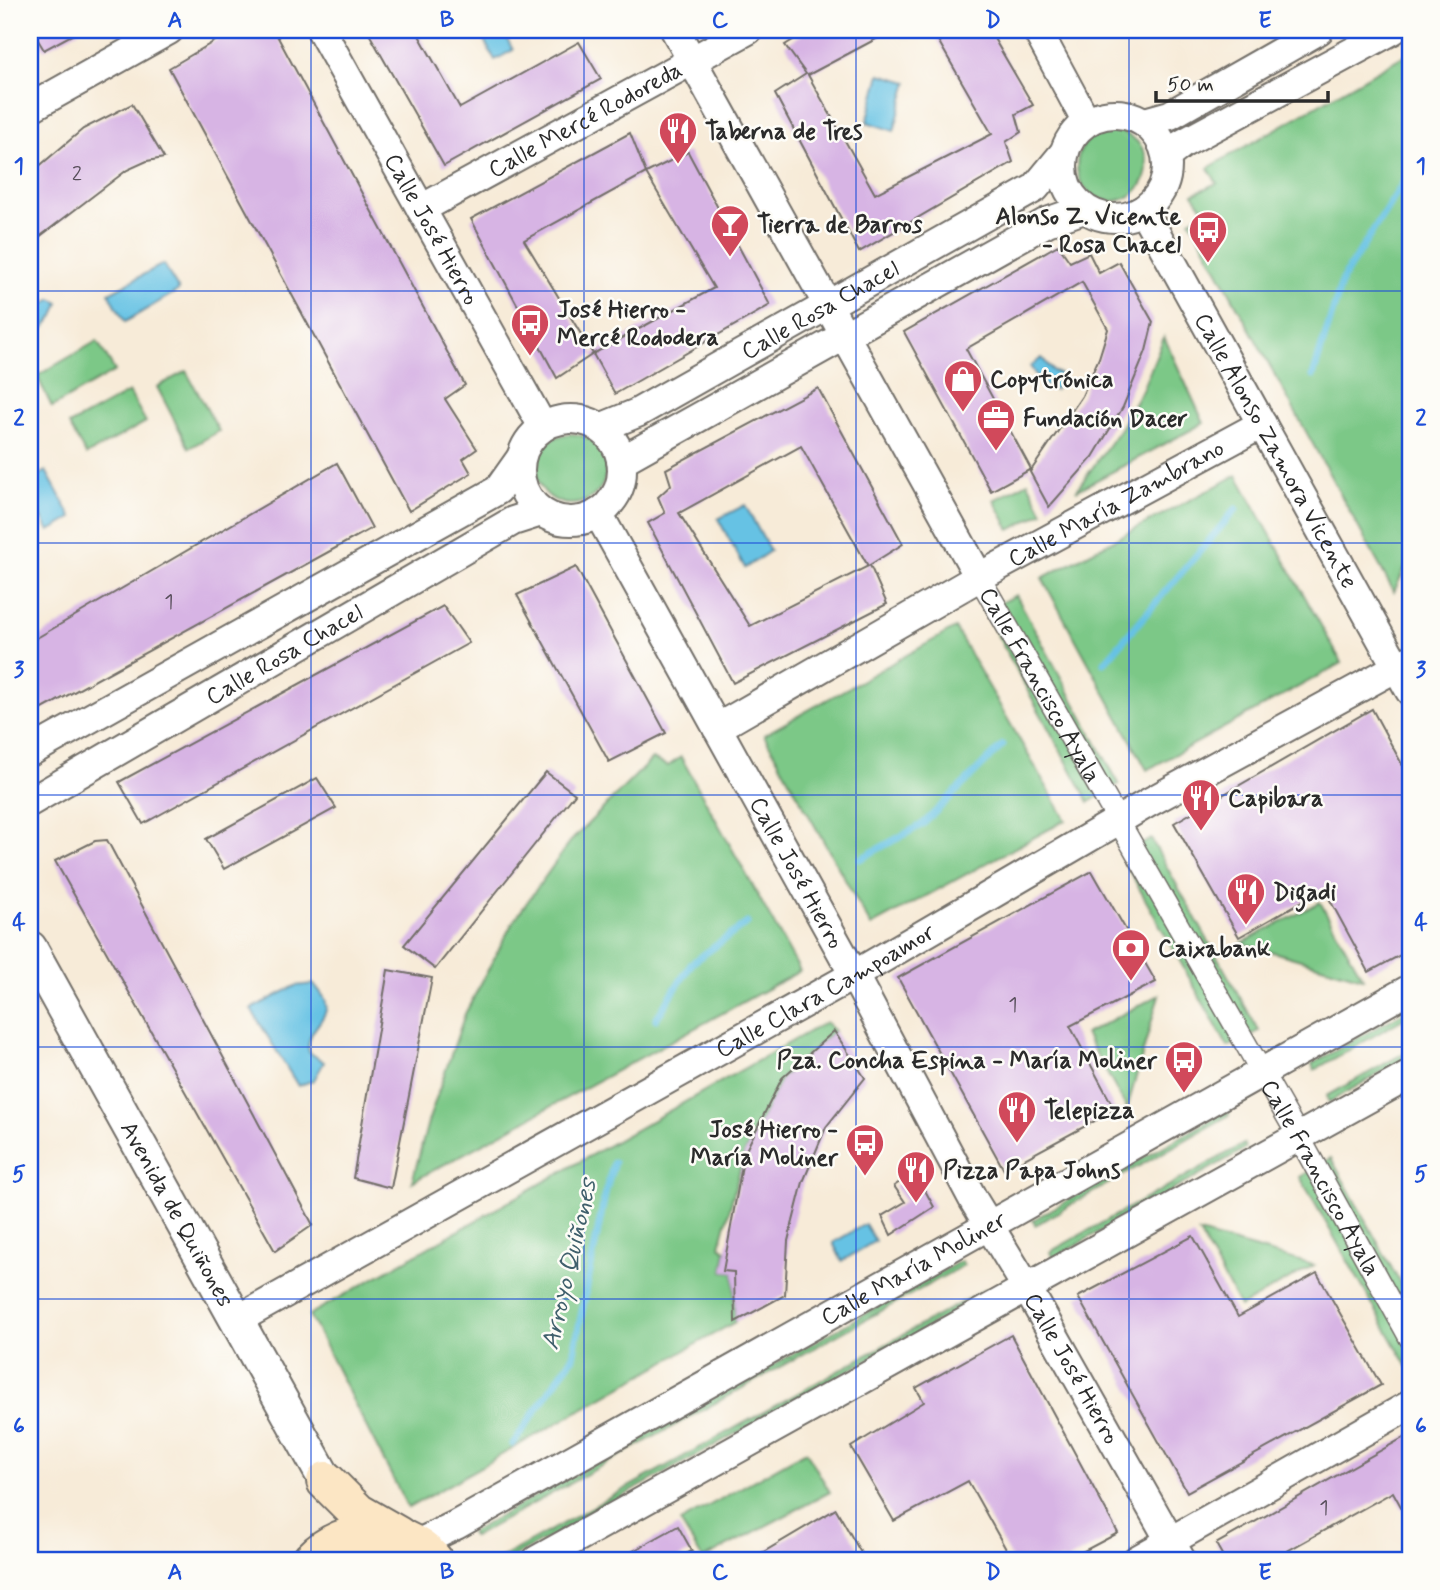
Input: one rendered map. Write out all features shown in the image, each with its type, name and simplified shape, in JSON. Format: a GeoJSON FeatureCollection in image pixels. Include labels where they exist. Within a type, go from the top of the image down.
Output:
{"type":"FeatureCollection","features":[{"type":"Feature","properties":{"kind":"main road","name":"Avenida de Quiñones"},"geometry":{"type":"LineString","coordinates":[[326,1481],[358,1513],[416,1547]]}},
{"type":"Feature","properties":{"kind":"main road","name":"Avenida de Quiñones"},"geometry":{"type":"LineString","coordinates":[[317,1555],[330,1522],[326,1481]]}},
{"type":"Feature","properties":{"kind":"main road"},"geometry":{"type":"LineString","coordinates":[[317,1555],[346,1537],[373,1532],[416,1547]]}},
{"type":"Feature","properties":{"kind":"street"},"geometry":{"type":"LineString","coordinates":[[30,108],[169,30]]}},
{"type":"Feature","properties":{"kind":"street","name":"Calle José Hierro"},"geometry":{"type":"LineString","coordinates":[[321,30],[543,427]]}},
{"type":"Feature","properties":{"kind":"street","name":"Calle Francisco Ayala"},"geometry":{"type":"LineString","coordinates":[[675,30],[979,577],[1299,1137],[1410,1338]]}},
{"type":"Feature","properties":{"kind":"street","name":"Calle Mercé Rodoreda"},"geometry":{"type":"LineString","coordinates":[[421,209],[748,30]]}},
{"type":"Feature","properties":{"kind":"street"},"geometry":{"type":"LineString","coordinates":[[1037,30],[1086,121]]}},
{"type":"Feature","properties":{"kind":"street"},"geometry":{"type":"LineString","coordinates":[[1145,122],[1171,115],[1320,30]]}},
{"type":"Feature","properties":{"kind":"street"},"geometry":{"type":"LineString","coordinates":[[1167,156],[1182,144],[1393,30]]}},
{"type":"Feature","properties":{"kind":"street"},"geometry":{"type":"LineString","coordinates":[[1106,113],[1126,114],[1145,122],[1160,137],[1167,156],[1167,177],[1158,196],[1143,210],[1124,218],[1104,217],[1084,209],[1070,194],[1063,175],[1063,154],[1072,135],[1086,121],[1106,113]]}},
{"type":"Feature","properties":{"kind":"street","name":"Calle Rosa Chacel"},"geometry":{"type":"LineString","coordinates":[[600,428],[637,413],[1035,188],[1063,154]]}},
{"type":"Feature","properties":{"kind":"street","name":"Calle Rosa Chacel"},"geometry":{"type":"LineString","coordinates":[[621,461],[1047,222],[1084,209]]}},
{"type":"Feature","properties":{"kind":"street","name":"Calle Alonso Zamora Vicente"},"geometry":{"type":"LineString","coordinates":[[1143,210],[1262,424],[1406,673]]}},
{"type":"Feature","properties":{"kind":"street"},"geometry":{"type":"LineString","coordinates":[[562,419],[582,420],[600,428],[614,442],[621,461],[621,481],[612,499],[598,513],[580,521],[559,520],[541,512],[527,498],[520,479],[520,459],[529,441],[543,427],[562,419]]}},
{"type":"Feature","properties":{"kind":"street","name":"Calle María Zambrano"},"geometry":{"type":"LineString","coordinates":[[717,728],[979,577],[1262,424]]}},
{"type":"Feature","properties":{"kind":"street","name":"Calle Rosa Chacel"},"geometry":{"type":"LineString","coordinates":[[30,752],[498,490],[520,459]]}},
{"type":"Feature","properties":{"kind":"street","name":"Calle Rosa Chacel"},"geometry":{"type":"LineString","coordinates":[[30,802],[513,521],[541,512]]}},
{"type":"Feature","properties":{"kind":"street","name":"Calle José Hierro"},"geometry":{"type":"LineString","coordinates":[[598,513],[854,975],[988,1225],[1027,1288],[1176,1550]]}},
{"type":"Feature","properties":{"kind":"street","name":"Calle Clara Campoamor"},"geometry":{"type":"LineString","coordinates":[[237,1320],[854,975],[1118,820],[1406,673]]}},
{"type":"Feature","properties":{"kind":"street","name":"Avenida de Quiñones"},"geometry":{"type":"LineString","coordinates":[[30,948],[326,1481]]}},
{"type":"Feature","properties":{"kind":"street","name":"Calle María Moliner"},"geometry":{"type":"LineString","coordinates":[[416,1547],[1410,989]]}},
{"type":"Feature","properties":{"kind":"street"},"geometry":{"type":"LineString","coordinates":[[537,1560],[1410,1075]]}},
{"type":"Feature","properties":{"kind":"street"},"geometry":{"type":"LineString","coordinates":[[1137,1560],[1176,1550],[1410,1405]]}},
{"type":"Feature","properties":{"kind":"green space"},"geometry":{"type":"Polygon","coordinates":[[[1410,52],[1410,557],[1394,592],[1190,220],[1205,211],[1193,194],[1217,183],[1208,168],[1410,52]]]}},
{"type":"Feature","properties":{"kind":"green space"},"geometry":{"type":"Polygon","coordinates":[[[1119,131],[1132,137],[1141,146],[1145,152],[1145,180],[1137,191],[1126,199],[1105,201],[1087,191],[1079,180],[1077,159],[1087,141],[1098,133],[1119,131]]]}},
{"type":"Feature","properties":{"kind":"green space"},"geometry":{"type":"Polygon","coordinates":[[[1164,337],[1204,423],[1076,491],[1121,427],[1142,390],[1164,337]]]}},
{"type":"Feature","properties":{"kind":"green space"},"geometry":{"type":"Polygon","coordinates":[[[97,341],[115,371],[52,407],[37,376],[97,341]]]}},
{"type":"Feature","properties":{"kind":"green space"},"geometry":{"type":"Polygon","coordinates":[[[186,371],[219,431],[189,448],[157,387],[186,371]]]}},
{"type":"Feature","properties":{"kind":"green space"},"geometry":{"type":"Polygon","coordinates":[[[129,392],[146,422],[86,455],[69,425],[129,392]]]}},
{"type":"Feature","properties":{"kind":"green space"},"geometry":{"type":"Polygon","coordinates":[[[564,434],[578,434],[591,439],[601,449],[606,469],[601,489],[591,499],[578,504],[564,504],[551,499],[541,489],[536,476],[536,462],[541,449],[551,439],[564,434]]]}},
{"type":"Feature","properties":{"kind":"green space"},"geometry":{"type":"Polygon","coordinates":[[[1237,475],[1342,663],[1147,770],[1042,578],[1237,475]]]}},
{"type":"Feature","properties":{"kind":"green space"},"geometry":{"type":"Polygon","coordinates":[[[1028,482],[1043,512],[1010,530],[994,500],[1028,482]]]}},
{"type":"Feature","properties":{"kind":"green space"},"geometry":{"type":"Polygon","coordinates":[[[1016,595],[1119,784],[1089,802],[984,611],[1016,595]]]}},
{"type":"Feature","properties":{"kind":"green space"},"geometry":{"type":"Polygon","coordinates":[[[955,628],[1066,820],[871,926],[764,735],[955,628]]]}},
{"type":"Feature","properties":{"kind":"green space"},"geometry":{"type":"Polygon","coordinates":[[[681,757],[800,971],[412,1182],[428,1122],[465,1014],[513,922],[570,842],[652,759],[668,766],[681,757]]]}},
{"type":"Feature","properties":{"kind":"green space"},"geometry":{"type":"Polygon","coordinates":[[[1151,839],[1259,1031],[1228,1047],[1121,856],[1151,839]]]}},
{"type":"Feature","properties":{"kind":"green space"},"geometry":{"type":"Polygon","coordinates":[[[1320,902],[1363,978],[1242,943],[1320,902]]]}},
{"type":"Feature","properties":{"kind":"green space"},"geometry":{"type":"Polygon","coordinates":[[[1159,995],[1127,1109],[1085,1034],[1159,995]]]}},
{"type":"Feature","properties":{"kind":"green space"},"geometry":{"type":"Polygon","coordinates":[[[1410,1009],[1410,1015],[1314,1070],[1312,1064],[1410,1009]]]}},
{"type":"Feature","properties":{"kind":"green space"},"geometry":{"type":"Polygon","coordinates":[[[826,1022],[834,1031],[782,1078],[744,1154],[720,1246],[726,1250],[723,1271],[734,1272],[735,1322],[408,1508],[309,1315],[826,1022]]]}},
{"type":"Feature","properties":{"kind":"green space"},"geometry":{"type":"Polygon","coordinates":[[[1410,1050],[1410,1056],[1329,1102],[1327,1096],[1410,1050]]]}},
{"type":"Feature","properties":{"kind":"green space"},"geometry":{"type":"Polygon","coordinates":[[[1227,1111],[1229,1115],[1035,1225],[1033,1220],[1227,1111]]]}},
{"type":"Feature","properties":{"kind":"green space"},"geometry":{"type":"Polygon","coordinates":[[[1244,1144],[1246,1148],[1053,1258],[1050,1252],[1244,1144]]]}},
{"type":"Feature","properties":{"kind":"green space"},"geometry":{"type":"Polygon","coordinates":[[[1331,1158],[1410,1301],[1408,1367],[1300,1177],[1331,1158]]]}},
{"type":"Feature","properties":{"kind":"green space"},"geometry":{"type":"Polygon","coordinates":[[[1199,1233],[1314,1265],[1240,1307],[1199,1233]]]}},
{"type":"Feature","properties":{"kind":"green space"},"geometry":{"type":"Polygon","coordinates":[[[961,1261],[964,1265],[473,1537],[470,1533],[961,1261]]]}},
{"type":"Feature","properties":{"kind":"green space"},"geometry":{"type":"Polygon","coordinates":[[[986,1289],[988,1293],[508,1560],[497,1560],[986,1289]]]}},
{"type":"Feature","properties":{"kind":"green space"},"geometry":{"type":"Polygon","coordinates":[[[806,1451],[830,1492],[703,1559],[680,1522],[806,1451]]]}},
{"type":"Feature","properties":{"kind":"green space"},"geometry":{"type":"Polygon","coordinates":[[[371,1548],[409,1560],[337,1560],[371,1548]]]}},
{"type":"Feature","properties":{"kind":"water"},"geometry":{"type":"Polygon","coordinates":[[[478,30],[502,30],[513,50],[495,60],[478,30]]]}},
{"type":"Feature","properties":{"kind":"water"},"geometry":{"type":"Polygon","coordinates":[[[880,74],[908,82],[894,131],[867,122],[880,74]]]}},
{"type":"Feature","properties":{"kind":"water"},"geometry":{"type":"Polygon","coordinates":[[[163,264],[179,290],[125,322],[109,293],[163,264]]]}},
{"type":"Feature","properties":{"kind":"water"},"geometry":{"type":"Polygon","coordinates":[[[52,299],[59,303],[54,316],[30,345],[30,313],[52,299]]]}},
{"type":"Feature","properties":{"kind":"water"},"geometry":{"type":"Polygon","coordinates":[[[1042,358],[1053,371],[1062,375],[1055,390],[1041,383],[1030,366],[1042,358]]]}},
{"type":"Feature","properties":{"kind":"water"},"geometry":{"type":"Polygon","coordinates":[[[46,471],[72,518],[49,531],[30,495],[30,481],[46,471]]]}},
{"type":"Feature","properties":{"kind":"water"},"geometry":{"type":"Polygon","coordinates":[[[745,505],[770,551],[745,568],[718,519],[745,505]]]}},
{"type":"Feature","properties":{"kind":"water"},"geometry":{"type":"Polygon","coordinates":[[[313,984],[323,995],[326,1012],[312,1033],[309,1052],[324,1062],[314,1080],[298,1086],[251,1009],[295,986],[313,984]]]}},
{"type":"Feature","properties":{"kind":"water"},"geometry":{"type":"Polygon","coordinates":[[[865,1224],[875,1241],[842,1261],[833,1243],[865,1224]]]}},
{"type":"Feature","properties":{"kind":"building"},"geometry":{"type":"Polygon","coordinates":[[[32,30],[81,30],[44,50],[32,30]]]}},
{"type":"Feature","properties":{"kind":"building"},"geometry":{"type":"Polygon","coordinates":[[[234,30],[274,30],[465,385],[445,399],[477,449],[463,459],[471,473],[409,511],[169,68],[234,30]]]}},
{"type":"Feature","properties":{"kind":"building"},"geometry":{"type":"Polygon","coordinates":[[[367,30],[416,30],[460,108],[579,42],[601,79],[444,166],[367,30]]]}},
{"type":"Feature","properties":{"kind":"building"},"geometry":{"type":"Polygon","coordinates":[[[809,30],[893,30],[808,75],[875,194],[992,134],[932,30],[989,30],[1033,105],[1016,114],[1021,132],[1006,142],[1013,162],[859,252],[775,94],[806,74],[785,45],[809,30]]]}},
{"type":"Feature","properties":{"kind":"building"},"geometry":{"type":"Polygon","coordinates":[[[132,104],[164,158],[147,161],[127,170],[30,244],[30,174],[83,129],[132,104]]]}},
{"type":"Feature","properties":{"kind":"building"},"geometry":{"type":"Polygon","coordinates":[[[630,133],[646,173],[524,240],[593,354],[557,378],[471,219],[630,133]]]}},
{"type":"Feature","properties":{"kind":"building"},"geometry":{"type":"Polygon","coordinates":[[[688,152],[770,305],[615,394],[593,354],[714,288],[646,173],[688,152]]]}},
{"type":"Feature","properties":{"kind":"building"},"geometry":{"type":"Polygon","coordinates":[[[1058,245],[1070,262],[1089,253],[1099,273],[1119,262],[1153,322],[1146,351],[1123,407],[1093,457],[1049,507],[1030,472],[1082,396],[1099,358],[1108,329],[1082,282],[966,349],[1031,469],[991,491],[904,332],[1058,245]]]}},
{"type":"Feature","properties":{"kind":"building"},"geometry":{"type":"Polygon","coordinates":[[[818,388],[903,544],[868,566],[801,446],[679,513],[750,626],[870,565],[887,604],[733,683],[648,523],[665,513],[658,497],[671,485],[666,469],[818,388]]]}},
{"type":"Feature","properties":{"kind":"building"},"geometry":{"type":"Polygon","coordinates":[[[337,463],[372,528],[30,716],[30,642],[337,463]]]}},
{"type":"Feature","properties":{"kind":"building"},"geometry":{"type":"Polygon","coordinates":[[[576,567],[666,733],[609,762],[517,595],[576,567]]]}},
{"type":"Feature","properties":{"kind":"building"},"geometry":{"type":"Polygon","coordinates":[[[443,606],[469,643],[143,824],[119,782],[443,606]]]}},
{"type":"Feature","properties":{"kind":"building"},"geometry":{"type":"Polygon","coordinates":[[[1372,709],[1410,779],[1410,950],[1369,972],[1324,889],[1239,937],[1174,823],[1372,709]]]}},
{"type":"Feature","properties":{"kind":"building"},"geometry":{"type":"Polygon","coordinates":[[[546,772],[575,794],[435,969],[404,945],[546,772]]]}},
{"type":"Feature","properties":{"kind":"building"},"geometry":{"type":"Polygon","coordinates":[[[317,778],[336,808],[224,869],[206,839],[317,778]]]}},
{"type":"Feature","properties":{"kind":"building"},"geometry":{"type":"Polygon","coordinates":[[[107,840],[313,1225],[275,1251],[55,861],[95,841],[107,840]]]}},
{"type":"Feature","properties":{"kind":"building"},"geometry":{"type":"Polygon","coordinates":[[[1092,871],[1156,982],[1070,1026],[1115,1110],[1004,1170],[898,978],[1092,871]]]}},
{"type":"Feature","properties":{"kind":"building"},"geometry":{"type":"Polygon","coordinates":[[[388,970],[432,978],[391,1188],[353,1178],[388,970]]]}},
{"type":"Feature","properties":{"kind":"building"},"geometry":{"type":"Polygon","coordinates":[[[834,1031],[865,1078],[826,1127],[803,1182],[788,1241],[785,1295],[735,1322],[734,1272],[723,1271],[744,1154],[782,1078],[834,1031]]]}},
{"type":"Feature","properties":{"kind":"building","name":"Pizza Papa Johns"},"geometry":{"type":"Polygon","coordinates":[[[915,1172],[934,1207],[891,1235],[882,1216],[905,1202],[894,1186],[915,1172]]]}},
{"type":"Feature","properties":{"kind":"building"},"geometry":{"type":"Polygon","coordinates":[[[1193,1236],[1238,1317],[1317,1273],[1381,1385],[1187,1492],[1078,1297],[1193,1236]]]}},
{"type":"Feature","properties":{"kind":"building"},"geometry":{"type":"Polygon","coordinates":[[[1011,1335],[1118,1533],[1067,1560],[1012,1560],[968,1481],[894,1521],[851,1447],[924,1402],[916,1388],[1011,1335]]]}},
{"type":"Feature","properties":{"kind":"building"},"geometry":{"type":"Polygon","coordinates":[[[1410,1434],[1410,1523],[1393,1492],[1271,1560],[1225,1560],[1216,1544],[1410,1434]]]}},
{"type":"Feature","properties":{"kind":"building"},"geometry":{"type":"Polygon","coordinates":[[[836,1509],[865,1560],[750,1560],[836,1509]]]}},
{"type":"Feature","properties":{"kind":"building"},"geometry":{"type":"Polygon","coordinates":[[[678,1526],[692,1551],[675,1560],[617,1560],[678,1526]]]}},
{"type":"Feature","properties":{"kind":"waterway","name":"Arroyo Quiñones"},"geometry":{"type":"LineString","coordinates":[[1313,376],[1343,278],[1410,172]]}},
{"type":"Feature","properties":{"kind":"waterway","name":"Arroyo Quiñones"},"geometry":{"type":"LineString","coordinates":[[1104,663],[1236,509]]}},
{"type":"Feature","properties":{"kind":"waterway","name":"Arroyo Quiñones"},"geometry":{"type":"LineString","coordinates":[[860,859],[923,824],[1003,745]]}},
{"type":"Feature","properties":{"kind":"waterway","name":"Arroyo Quiñones"},"geometry":{"type":"LineString","coordinates":[[656,1019],[692,963],[747,923]]}},
{"type":"Feature","properties":{"kind":"waterway","name":"Arroyo Quiñones"},"geometry":{"type":"LineString","coordinates":[[513,1444],[573,1357],[614,1162]]}},
{"type":"Feature","properties":{"kind":"place","name":"Taberna de Tres"},"geometry":{"type":"Point","coordinates":[678,165]}},
{"type":"Feature","properties":{"kind":"place","name":"Tierra de Barros"},"geometry":{"type":"Point","coordinates":[730,258]}},
{"type":"Feature","properties":{"kind":"place","name":"Alonso Z. Vicente - Rosa Chacel"},"geometry":{"type":"Point","coordinates":[1208,264]}},
{"type":"Feature","properties":{"kind":"place","name":"José Hierro - Mercé Rododera"},"geometry":{"type":"Point","coordinates":[530,357]}},
{"type":"Feature","properties":{"kind":"place","name":"Copytrónica"},"geometry":{"type":"Point","coordinates":[963,413]}},
{"type":"Feature","properties":{"kind":"place","name":"Fundación Dacer"},"geometry":{"type":"Point","coordinates":[996,452]}},
{"type":"Feature","properties":{"kind":"place","name":"Capibara"},"geometry":{"type":"Point","coordinates":[1201,832]}},
{"type":"Feature","properties":{"kind":"place","name":"Digadi"},"geometry":{"type":"Point","coordinates":[1246,926]}},
{"type":"Feature","properties":{"kind":"place","name":"Caixabank"},"geometry":{"type":"Point","coordinates":[1131,982]}},
{"type":"Feature","properties":{"kind":"place","name":"Pza. Concha Espina - María Moliner"},"geometry":{"type":"Point","coordinates":[1184,1094]}},
{"type":"Feature","properties":{"kind":"place","name":"Telepizza"},"geometry":{"type":"Point","coordinates":[1017,1144]}},
{"type":"Feature","properties":{"kind":"place","name":"José Hierro - María Moliner"},"geometry":{"type":"Point","coordinates":[865,1177]}},
{"type":"Feature","properties":{"kind":"place","name":"Pizza Papa Johns"},"geometry":{"type":"Point","coordinates":[916,1204]}}]}
